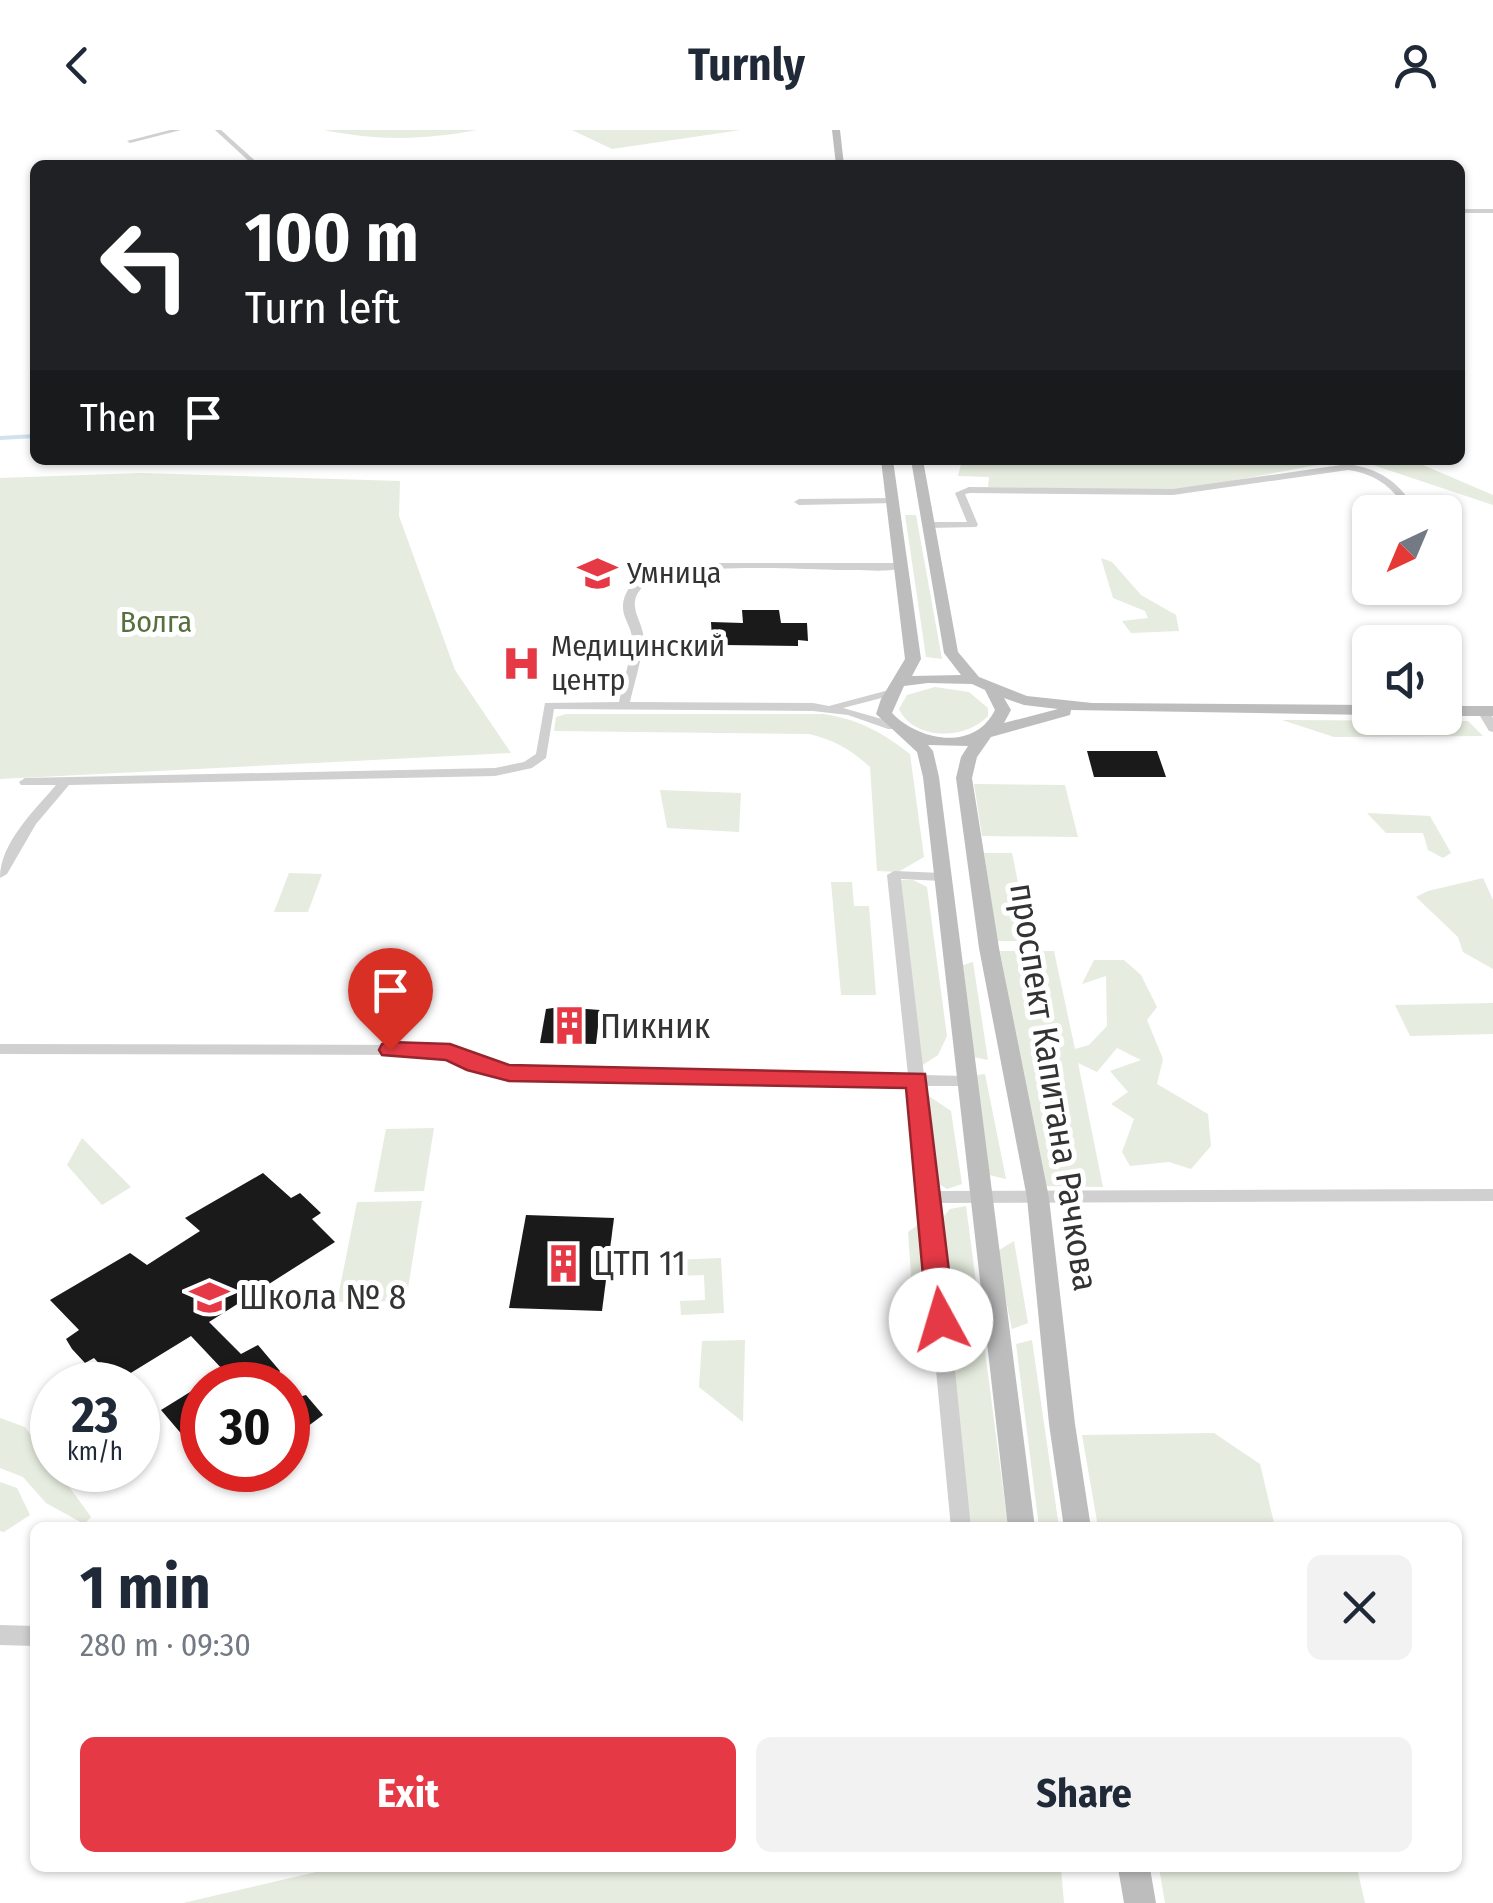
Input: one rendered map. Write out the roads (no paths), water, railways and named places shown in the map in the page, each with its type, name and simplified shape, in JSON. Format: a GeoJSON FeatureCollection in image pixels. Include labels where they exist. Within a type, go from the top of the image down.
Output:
{"type":"FeatureCollection","features":[{"type":"Feature","properties":{"kind":"street"},"geometry":{"type":"LineString","coordinates":[[130,141],[178,130]]}},
{"type":"Feature","properties":{"kind":"street"},"geometry":{"type":"LineString","coordinates":[[218,130],[251,160]]}},
{"type":"Feature","properties":{"kind":"street"},"geometry":{"type":"LineString","coordinates":[[836,130],[839,160]]}},
{"type":"Feature","properties":{"kind":"street"},"geometry":{"type":"LineString","coordinates":[[1465,211],[1493,211]]}},
{"type":"Feature","properties":{"kind":"street"},"geometry":{"type":"LineString","coordinates":[[888,465],[913,652],[884,714],[925,750],[931,777],[964,1081],[983,1196],[1021,1522]]}},
{"type":"Feature","properties":{"kind":"street"},"geometry":{"type":"LineString","coordinates":[[919,465],[951,653],[974,680],[992,690],[1036,702],[1092,708],[1352,710]]}},
{"type":"Feature","properties":{"kind":"street"},"geometry":{"type":"LineString","coordinates":[[928,525],[974,525],[960,493],[969,490],[1173,492],[1348,467],[1374,470],[1393,481],[1402,495]]}},
{"type":"Feature","properties":{"kind":"street"},"geometry":{"type":"LineString","coordinates":[[800,502],[893,501]]}},
{"type":"Feature","properties":{"kind":"street"},"geometry":{"type":"LineString","coordinates":[[624,705],[638,636],[627,616],[628,600],[639,586],[658,574],[718,563],[901,566]]}},
{"type":"Feature","properties":{"kind":"street"},"geometry":{"type":"LineString","coordinates":[[826,708],[928,678],[974,680]]}},
{"type":"Feature","properties":{"kind":"street"},"geometry":{"type":"LineString","coordinates":[[931,777],[964,778],[969,757],[1000,721],[1003,710],[992,690]]}},
{"type":"Feature","properties":{"kind":"street"},"geometry":{"type":"LineString","coordinates":[[25,782],[495,772],[528,765],[542,754],[549,705],[826,708],[948,742],[1040,717],[1092,708]]}},
{"type":"Feature","properties":{"kind":"street"},"geometry":{"type":"LineString","coordinates":[[1462,710],[1488,711],[1493,728]]}},
{"type":"Feature","properties":{"kind":"street","name":"проспект Капитана Рачкова"},"geometry":{"type":"LineString","coordinates":[[964,778],[989,948],[1038,1198],[1062,1424],[1077,1522]]}},
{"type":"Feature","properties":{"kind":"street"},"geometry":{"type":"LineString","coordinates":[[0,874],[31,822],[66,781]]}},
{"type":"Feature","properties":{"kind":"street"},"geometry":{"type":"LineString","coordinates":[[942,876],[894,875],[930,1196],[959,1522]]}},
{"type":"Feature","properties":{"kind":"street"},"geometry":{"type":"LineString","coordinates":[[0,1048],[429,1050],[450,1052],[475,1065],[509,1073],[964,1081]]}},
{"type":"Feature","properties":{"kind":"street"},"geometry":{"type":"LineString","coordinates":[[930,1196],[1493,1195]]}},
{"type":"Feature","properties":{"kind":"street"},"geometry":{"type":"LineString","coordinates":[[0,1635],[30,1636]]}},
{"type":"Feature","properties":{"kind":"street"},"geometry":{"type":"LineString","coordinates":[[1135,1872],[1140,1903]]}},
{"type":"Feature","properties":{"kind":"waterway"},"geometry":{"type":"LineString","coordinates":[[0,438],[30,436]]}},
{"type":"Feature","properties":{"kind":"place","name":"Умница"},"geometry":{"type":"Point","coordinates":[597,573]}},
{"type":"Feature","properties":{"kind":"place","name":"Медицинский центр"},"geometry":{"type":"Point","coordinates":[521,663]}},
{"type":"Feature","properties":{"kind":"place","name":"Пикник"},"geometry":{"type":"Point","coordinates":[570,1026]}},
{"type":"Feature","properties":{"kind":"place","name":"ЦТП 11"},"geometry":{"type":"Point","coordinates":[563,1263]}},
{"type":"Feature","properties":{"kind":"place","name":"Школа № 8"},"geometry":{"type":"Point","coordinates":[209,1297]}},
{"type":"Feature","properties":{"kind":"park label","name":"Волга"},"geometry":{"type":"Point","coordinates":[156,622]}}]}
